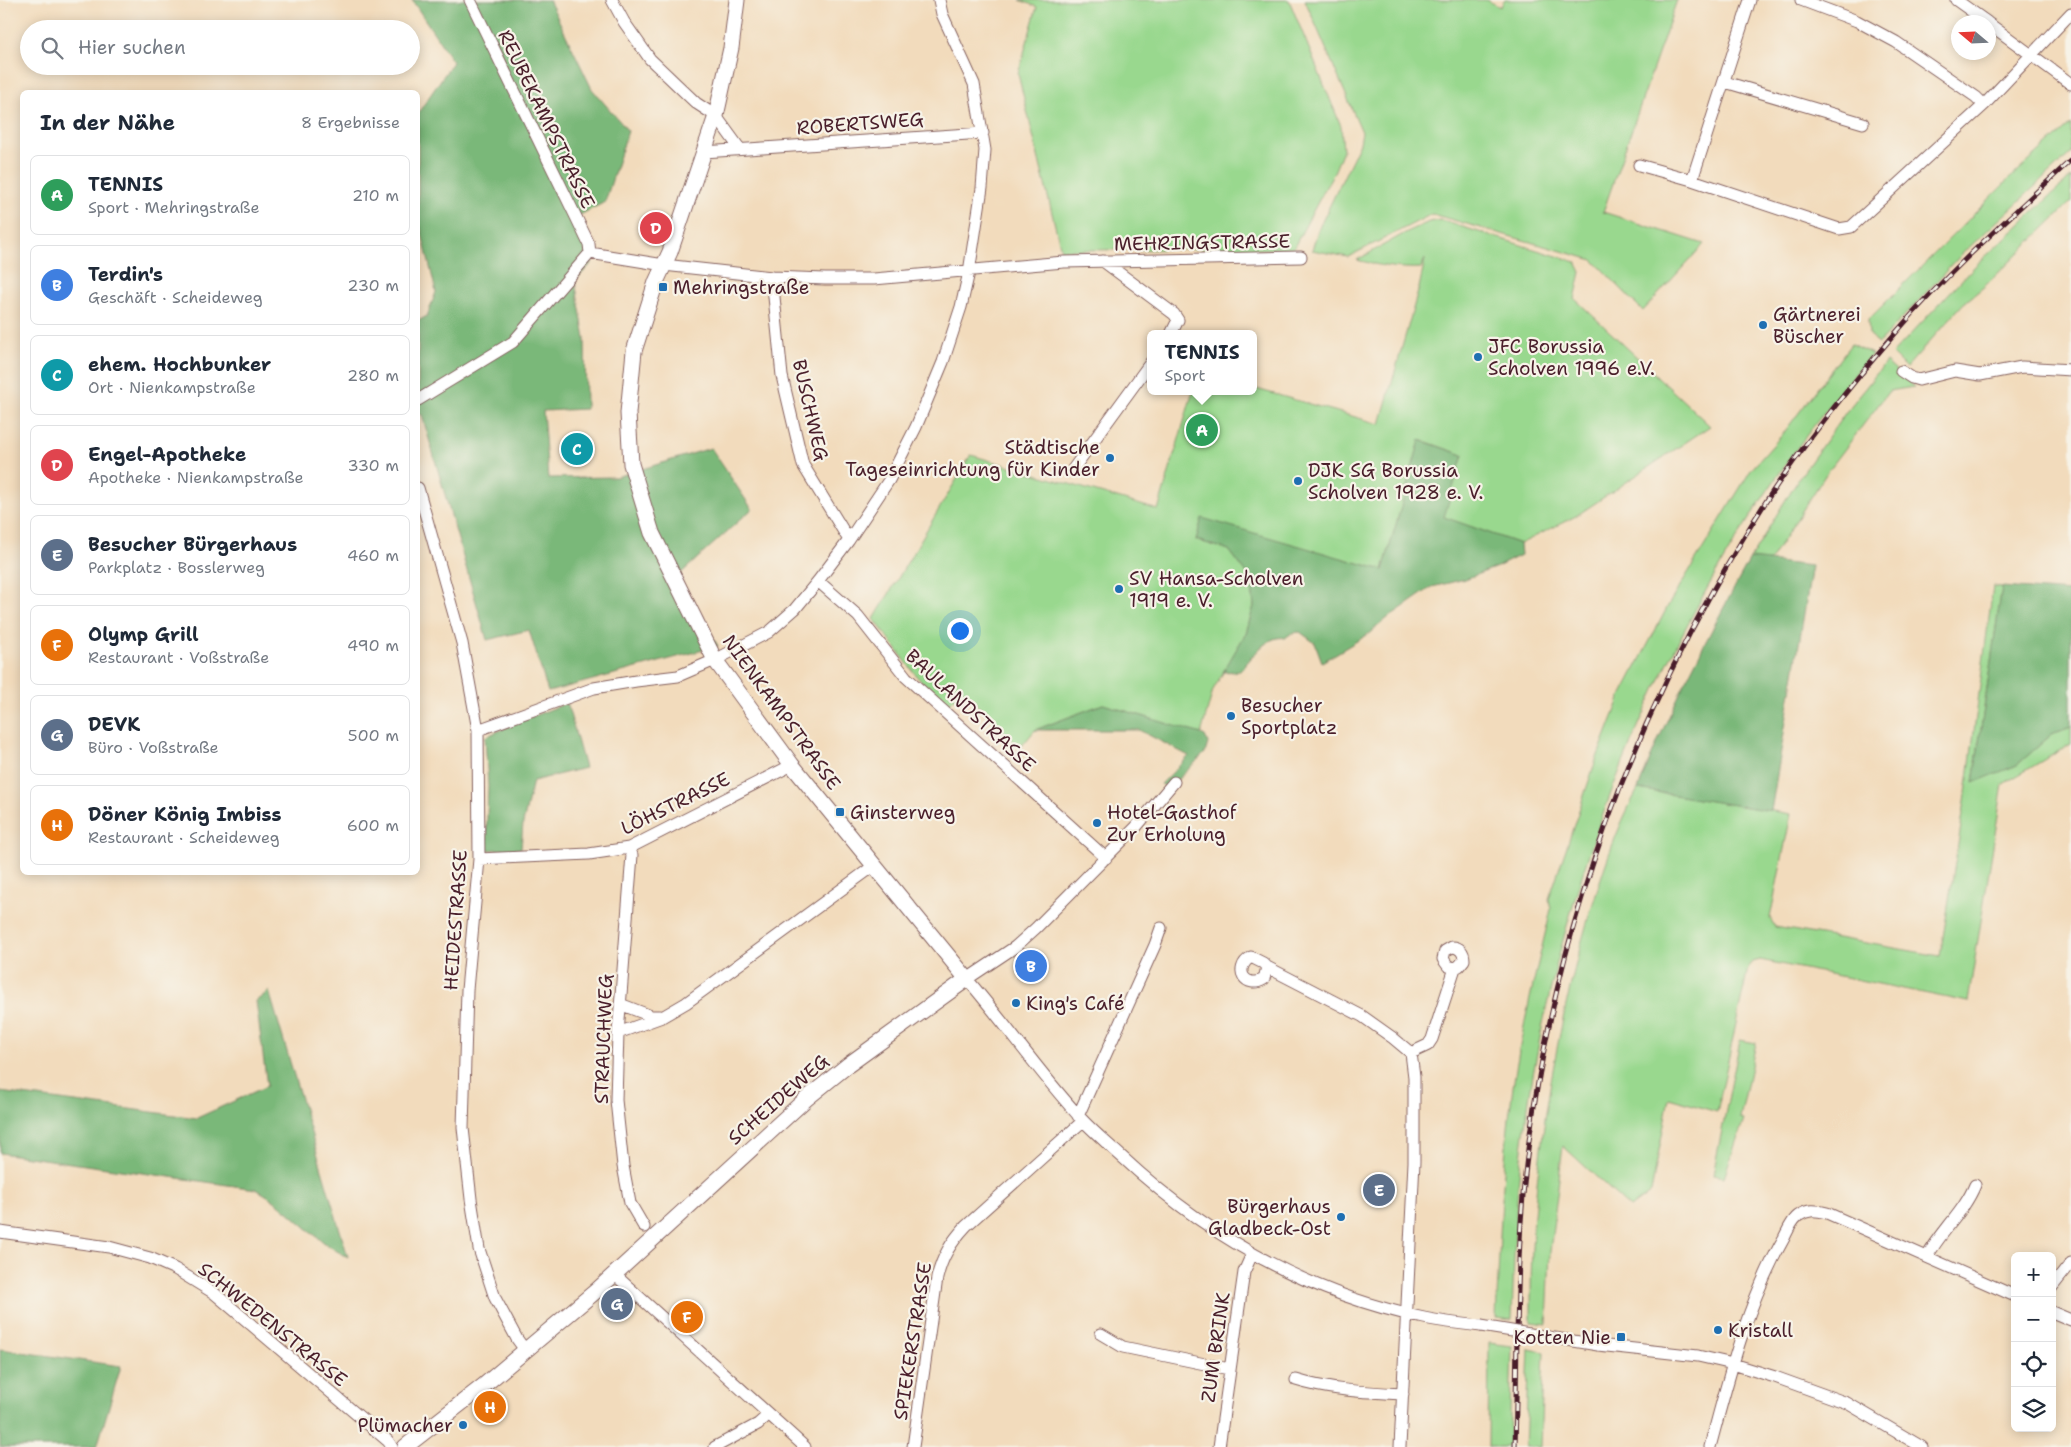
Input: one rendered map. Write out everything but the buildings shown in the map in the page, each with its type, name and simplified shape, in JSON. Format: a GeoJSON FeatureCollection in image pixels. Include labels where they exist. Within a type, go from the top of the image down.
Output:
{"type":"FeatureCollection","features":[{"type":"Feature","properties":{"kind":"street","name":"REUBEKAMPSTRASSE"},"geometry":{"type":"LineString","coordinates":[[470,0],[589,244],[590,253]]}},
{"type":"Feature","properties":{"kind":"street"},"geometry":{"type":"LineString","coordinates":[[612,0],[624,22],[650,59],[696,103],[716,116],[740,149]]}},
{"type":"Feature","properties":{"kind":"street","name":"NIENKAMPSTRASSE"},"geometry":{"type":"LineString","coordinates":[[737,0],[731,48],[716,116],[634,351],[628,414],[631,464],[652,534],[715,660],[792,765],[967,979]]}},
{"type":"Feature","properties":{"kind":"street"},"geometry":{"type":"LineString","coordinates":[[478,730],[594,688],[636,680],[678,676],[715,660],[769,632],[795,609],[818,581],[890,480],[916,427],[943,362],[969,272],[982,188],[985,150],[974,84],[942,14],[939,0]]}},
{"type":"Feature","properties":{"kind":"street"},"geometry":{"type":"LineString","coordinates":[[1692,180],[1750,0]]}},
{"type":"Feature","properties":{"kind":"street"},"geometry":{"type":"LineString","coordinates":[[1801,0],[1858,21],[1896,42],[1984,104]]}},
{"type":"Feature","properties":{"kind":"street"},"geometry":{"type":"LineString","coordinates":[[1956,0],[1977,15]]}},
{"type":"Feature","properties":{"kind":"street"},"geometry":{"type":"LineString","coordinates":[[1640,165],[1692,180],[1839,229],[1851,228],[1984,104],[2071,13]]}},
{"type":"Feature","properties":{"kind":"street"},"geometry":{"type":"LineString","coordinates":[[1996,29],[2071,84]]}},
{"type":"Feature","properties":{"kind":"street"},"geometry":{"type":"LineString","coordinates":[[1724,82],[1864,124]]}},
{"type":"Feature","properties":{"kind":"street","name":"ROBERTSWEG"},"geometry":{"type":"LineString","coordinates":[[704,152],[983,132]]}},
{"type":"Feature","properties":{"kind":"street","name":"MEHRINGSTRASSE"},"geometry":{"type":"LineString","coordinates":[[590,253],[664,265],[772,277],[825,280],[874,279],[969,272],[1033,264],[1301,258]]}},
{"type":"Feature","properties":{"kind":"street"},"geometry":{"type":"LineString","coordinates":[[420,399],[513,342],[590,253]]}},
{"type":"Feature","properties":{"kind":"street","name":"MEHRINGSTRASSE"},"geometry":{"type":"LineString","coordinates":[[1103,261],[1174,314],[1178,320],[1173,330]]}},
{"type":"Feature","properties":{"kind":"street","name":"BUSCHWEG"},"geometry":{"type":"LineString","coordinates":[[772,277],[782,376],[803,465],[849,540]]}},
{"type":"Feature","properties":{"kind":"street"},"geometry":{"type":"LineString","coordinates":[[1072,469],[1147,367]]}},
{"type":"Feature","properties":{"kind":"street"},"geometry":{"type":"LineString","coordinates":[[1901,371],[1919,380],[1955,371],[1980,375],[2022,367],[2071,370]]}},
{"type":"Feature","properties":{"kind":"street","name":"HEIDESTRASSE"},"geometry":{"type":"LineString","coordinates":[[420,495],[462,643],[478,730],[479,859],[467,990],[464,1128],[479,1249],[495,1298],[525,1350]]}},
{"type":"Feature","properties":{"kind":"street","name":"BAULANDSTRASSE"},"geometry":{"type":"LineString","coordinates":[[818,581],[858,616],[906,677],[1106,858]]}},
{"type":"Feature","properties":{"kind":"street","name":"LÖHSTRASSE"},"geometry":{"type":"LineString","coordinates":[[479,859],[589,854],[629,848],[792,765]]}},
{"type":"Feature","properties":{"kind":"street","name":"SCHEIDEWEG"},"geometry":{"type":"LineString","coordinates":[[402,1446],[482,1386],[614,1274],[806,1099],[848,1065],[967,979],[1015,947],[1136,827],[1174,782]]}},
{"type":"Feature","properties":{"kind":"street","name":"STRAUCHWEG"},"geometry":{"type":"LineString","coordinates":[[629,848],[632,856],[618,1033],[616,1100],[623,1166],[630,1203],[644,1227]]}},
{"type":"Feature","properties":{"kind":"street"},"geometry":{"type":"LineString","coordinates":[[618,1033],[662,1016],[686,1004],[875,865]]}},
{"type":"Feature","properties":{"kind":"street"},"geometry":{"type":"LineString","coordinates":[[1080,1118],[1161,928]]}},
{"type":"Feature","properties":{"kind":"street"},"geometry":{"type":"LineString","coordinates":[[1267,967],[1362,1016],[1411,1053],[1414,1077],[1414,1162],[1400,1447]]}},
{"type":"Feature","properties":{"kind":"street"},"geometry":{"type":"LineString","coordinates":[[1411,1053],[1428,1045],[1432,1039],[1455,968]]}},
{"type":"Feature","properties":{"kind":"street"},"geometry":{"type":"LineString","coordinates":[[967,979],[1080,1118],[1163,1194],[1198,1220],[1252,1254],[1333,1291],[1425,1318],[1598,1345],[1687,1354],[1733,1364],[1847,1403],[1922,1447]]}},
{"type":"Feature","properties":{"kind":"street"},"geometry":{"type":"LineString","coordinates":[[620,1004],[651,1016],[662,1016]]}},
{"type":"Feature","properties":{"kind":"street","name":"SPIEKERSTRASSE"},"geometry":{"type":"LineString","coordinates":[[913,1447],[937,1281],[945,1254],[954,1238],[1080,1118]]}},
{"type":"Feature","properties":{"kind":"street"},"geometry":{"type":"LineString","coordinates":[[1927,1256],[1968,1201],[1975,1185]]}},
{"type":"Feature","properties":{"kind":"street"},"geometry":{"type":"LineString","coordinates":[[1710,1447],[1733,1364],[1754,1300],[1775,1254],[1796,1216],[1813,1209],[1827,1213],[2011,1294]]}},
{"type":"Feature","properties":{"kind":"street","name":"SCHWEDENSTRASSE"},"geometry":{"type":"LineString","coordinates":[[0,1232],[109,1247],[150,1258],[175,1269],[214,1293],[388,1441],[402,1446]]}},
{"type":"Feature","properties":{"kind":"street","name":"ZUM BRINK"},"geometry":{"type":"LineString","coordinates":[[1219,1447],[1244,1272],[1252,1254]]}},
{"type":"Feature","properties":{"kind":"street"},"geometry":{"type":"LineString","coordinates":[[2056,1282],[2071,1262]]}},
{"type":"Feature","properties":{"kind":"street"},"geometry":{"type":"LineString","coordinates":[[614,1274],[768,1415],[806,1447]]}},
{"type":"Feature","properties":{"kind":"street"},"geometry":{"type":"LineString","coordinates":[[2056,1314],[2071,1320]]}},
{"type":"Feature","properties":{"kind":"street"},"geometry":{"type":"LineString","coordinates":[[1101,1334],[1123,1347],[1229,1369]]}},
{"type":"Feature","properties":{"kind":"street"},"geometry":{"type":"LineString","coordinates":[[1296,1380],[1319,1387],[1404,1394]]}},
{"type":"Feature","properties":{"kind":"street"},"geometry":{"type":"LineString","coordinates":[[715,1447],[758,1424],[768,1415]]}},
{"type":"Feature","properties":{"kind":"green space"},"geometry":{"type":"Polygon","coordinates":[[[412,0],[549,0],[592,89],[628,131],[605,202],[578,216],[592,242],[592,263],[575,281],[585,338],[586,409],[543,411],[548,478],[616,477],[711,448],[752,509],[678,576],[718,646],[548,692],[529,630],[487,640],[422,415],[420,414],[420,320],[427,316],[436,292],[420,225],[420,110],[453,62],[412,0]]]}},
{"type":"Feature","properties":{"kind":"green space"},"geometry":{"type":"Polygon","coordinates":[[[1020,0],[1289,0],[1341,126],[1343,150],[1335,170],[1293,249],[1061,250],[1018,74],[1037,7],[1020,0]]]}},
{"type":"Feature","properties":{"kind":"green space"},"geometry":{"type":"Polygon","coordinates":[[[1305,0],[1487,0],[1500,7],[1505,0],[1677,0],[1603,212],[1704,244],[1643,311],[1593,260],[1432,214],[1348,257],[1312,250],[1318,230],[1360,143],[1362,132],[1305,0]]]}},
{"type":"Feature","properties":{"kind":"green space"},"geometry":{"type":"Polygon","coordinates":[[[2071,124],[2071,153],[1962,254],[1879,343],[1869,335],[1868,320],[2009,179],[2071,124]]]}},
{"type":"Feature","properties":{"kind":"green space"},"geometry":{"type":"Polygon","coordinates":[[[2071,177],[2071,202],[1986,285],[1963,304],[1906,368],[1892,354],[1974,267],[2071,177]]]}},
{"type":"Feature","properties":{"kind":"green space"},"geometry":{"type":"Polygon","coordinates":[[[1440,220],[1576,262],[1581,272],[1575,299],[1710,426],[1576,516],[1520,544],[1443,517],[1463,455],[1421,440],[1383,570],[1202,519],[1196,540],[1229,550],[1251,579],[1254,606],[1246,633],[1213,690],[1201,734],[1103,704],[1035,730],[1020,748],[963,691],[947,705],[918,678],[874,619],[971,455],[1158,510],[1192,395],[1257,395],[1257,389],[1380,424],[1419,288],[1425,259],[1421,268],[1389,267],[1357,260],[1429,222],[1440,220]]]}},
{"type":"Feature","properties":{"kind":"green space"},"geometry":{"type":"Polygon","coordinates":[[[1851,344],[1872,354],[1781,471],[1732,547],[1687,626],[1647,707],[1612,791],[1582,876],[1557,963],[1537,1052],[1518,1185],[1512,1320],[1496,1318],[1500,1231],[1509,1116],[1521,1042],[1551,909],[1549,899],[1595,763],[1622,694],[1669,604],[1751,470],[1782,435],[1851,344]]]}},
{"type":"Feature","properties":{"kind":"green space"},"geometry":{"type":"Polygon","coordinates":[[[1886,362],[1914,387],[1889,391],[1828,471],[1769,562],[1750,559],[1797,481],[1846,412],[1886,362]]]}},
{"type":"Feature","properties":{"kind":"green space"},"geometry":{"type":"Polygon","coordinates":[[[1420,440],[1463,455],[1444,517],[1520,544],[1521,555],[1497,567],[1465,579],[1432,587],[1367,635],[1322,662],[1315,643],[1300,632],[1292,633],[1285,638],[1272,640],[1254,654],[1240,671],[1223,672],[1246,633],[1254,606],[1251,579],[1229,550],[1196,540],[1202,518],[1383,570],[1420,440]]]}},
{"type":"Feature","properties":{"kind":"green space"},"geometry":{"type":"Polygon","coordinates":[[[1750,559],[1812,566],[1771,811],[1638,789],[1676,701],[1750,559]]]}},
{"type":"Feature","properties":{"kind":"green space"},"geometry":{"type":"Polygon","coordinates":[[[1993,586],[2002,587],[1973,782],[2017,765],[2052,734],[2071,727],[2071,744],[2003,784],[1968,1002],[1760,960],[1753,962],[1748,968],[1717,1112],[1669,1098],[1651,1192],[1630,1208],[1563,1146],[1550,1252],[1547,1324],[1531,1322],[1532,1251],[1536,1189],[1546,1111],[1560,1033],[1568,995],[1598,886],[1616,837],[1638,789],[1791,814],[1770,918],[1775,927],[1940,956],[1965,801],[1993,586]]]}},
{"type":"Feature","properties":{"kind":"green space"},"geometry":{"type":"Polygon","coordinates":[[[2002,587],[2071,592],[2071,727],[2052,734],[2017,765],[1973,783],[2002,587]]]}},
{"type":"Feature","properties":{"kind":"green space"},"geometry":{"type":"Polygon","coordinates":[[[567,703],[585,768],[533,781],[523,823],[521,849],[486,850],[488,786],[485,737],[567,703]]]}},
{"type":"Feature","properties":{"kind":"green space"},"geometry":{"type":"Polygon","coordinates":[[[1103,704],[1201,734],[1205,736],[1208,743],[1205,753],[1169,788],[1161,784],[1189,756],[1139,730],[1035,730],[1103,704]]]}},
{"type":"Feature","properties":{"kind":"green space"},"geometry":{"type":"Polygon","coordinates":[[[269,991],[348,1257],[324,1242],[280,1205],[256,1189],[0,1153],[0,1092],[197,1118],[267,1086],[256,1001],[269,991]]]}},
{"type":"Feature","properties":{"kind":"green space"},"geometry":{"type":"Polygon","coordinates":[[[1740,1040],[1756,1043],[1740,1118],[1744,1119],[1724,1177],[1713,1175],[1740,1040]]]}},
{"type":"Feature","properties":{"kind":"green space"},"geometry":{"type":"Polygon","coordinates":[[[1489,1343],[1512,1346],[1509,1447],[1488,1447],[1489,1343]]]}},
{"type":"Feature","properties":{"kind":"green space"},"geometry":{"type":"Polygon","coordinates":[[[0,1349],[121,1366],[97,1447],[0,1447],[0,1349]]]}},
{"type":"Feature","properties":{"kind":"green space"},"geometry":{"type":"Polygon","coordinates":[[[1529,1349],[1544,1352],[1540,1447],[1525,1447],[1529,1349]]]}},
{"type":"Feature","properties":{"kind":"railway"},"geometry":{"type":"LineString","coordinates":[[1515,1447],[1521,1217],[1529,1141],[1540,1069],[1555,997],[1595,857],[1620,788],[1648,721],[1679,655],[1713,590],[1766,501],[1813,435],[1869,364],[1919,306],[1983,242],[2071,160]]}},
{"type":"Feature","properties":{"kind":"place","name":"Engel-Apotheke"},"geometry":{"type":"Point","coordinates":[656,228]}},
{"type":"Feature","properties":{"kind":"place","name":"Mehringstraße"},"geometry":{"type":"Point","coordinates":[663,287]}},
{"type":"Feature","properties":{"kind":"place","name":"Gärtnerei Büscher"},"geometry":{"type":"Point","coordinates":[1763,325]}},
{"type":"Feature","properties":{"kind":"place","name":"JFC Borussia Scholven 1996 e.V."},"geometry":{"type":"Point","coordinates":[1478,357]}},
{"type":"Feature","properties":{"kind":"place","name":"TENNIS"},"geometry":{"type":"Point","coordinates":[1202,430]}},
{"type":"Feature","properties":{"kind":"place","name":"ehem. Hochbunker"},"geometry":{"type":"Point","coordinates":[577,449]}},
{"type":"Feature","properties":{"kind":"place","name":"Städtische Tageseinrichtung für Kinder"},"geometry":{"type":"Point","coordinates":[1110,458]}},
{"type":"Feature","properties":{"kind":"place","name":"DJK SG Borussia Scholven 1928 e. V."},"geometry":{"type":"Point","coordinates":[1298,481]}},
{"type":"Feature","properties":{"kind":"place","name":"SV Hansa-Scholven 1919 e. V."},"geometry":{"type":"Point","coordinates":[1119,589]}},
{"type":"Feature","properties":{"kind":"place","name":"Besucher Sportplatz"},"geometry":{"type":"Point","coordinates":[1231,716]}},
{"type":"Feature","properties":{"kind":"place","name":"Ginsterweg"},"geometry":{"type":"Point","coordinates":[840,812]}},
{"type":"Feature","properties":{"kind":"place","name":"Hotel-Gasthof Zur Erholung"},"geometry":{"type":"Point","coordinates":[1097,823]}},
{"type":"Feature","properties":{"kind":"place","name":"Terdin's"},"geometry":{"type":"Point","coordinates":[1031,966]}},
{"type":"Feature","properties":{"kind":"place","name":"King's Café"},"geometry":{"type":"Point","coordinates":[1016,1003]}},
{"type":"Feature","properties":{"kind":"place","name":"Besucher Bürgerhaus"},"geometry":{"type":"Point","coordinates":[1379,1190]}},
{"type":"Feature","properties":{"kind":"place","name":"Bürgerhaus Gladbeck-Ost"},"geometry":{"type":"Point","coordinates":[1341,1217]}},
{"type":"Feature","properties":{"kind":"place","name":"DEVK"},"geometry":{"type":"Point","coordinates":[617,1304]}},
{"type":"Feature","properties":{"kind":"place","name":"Olymp Grill"},"geometry":{"type":"Point","coordinates":[687,1317]}},
{"type":"Feature","properties":{"kind":"place","name":"Kristall"},"geometry":{"type":"Point","coordinates":[1718,1330]}},
{"type":"Feature","properties":{"kind":"place","name":"Kotten Nie"},"geometry":{"type":"Point","coordinates":[1621,1337]}},
{"type":"Feature","properties":{"kind":"place","name":"Döner König Imbiss"},"geometry":{"type":"Point","coordinates":[490,1407]}},
{"type":"Feature","properties":{"kind":"place","name":"Plümacher"},"geometry":{"type":"Point","coordinates":[463,1425]}}]}
